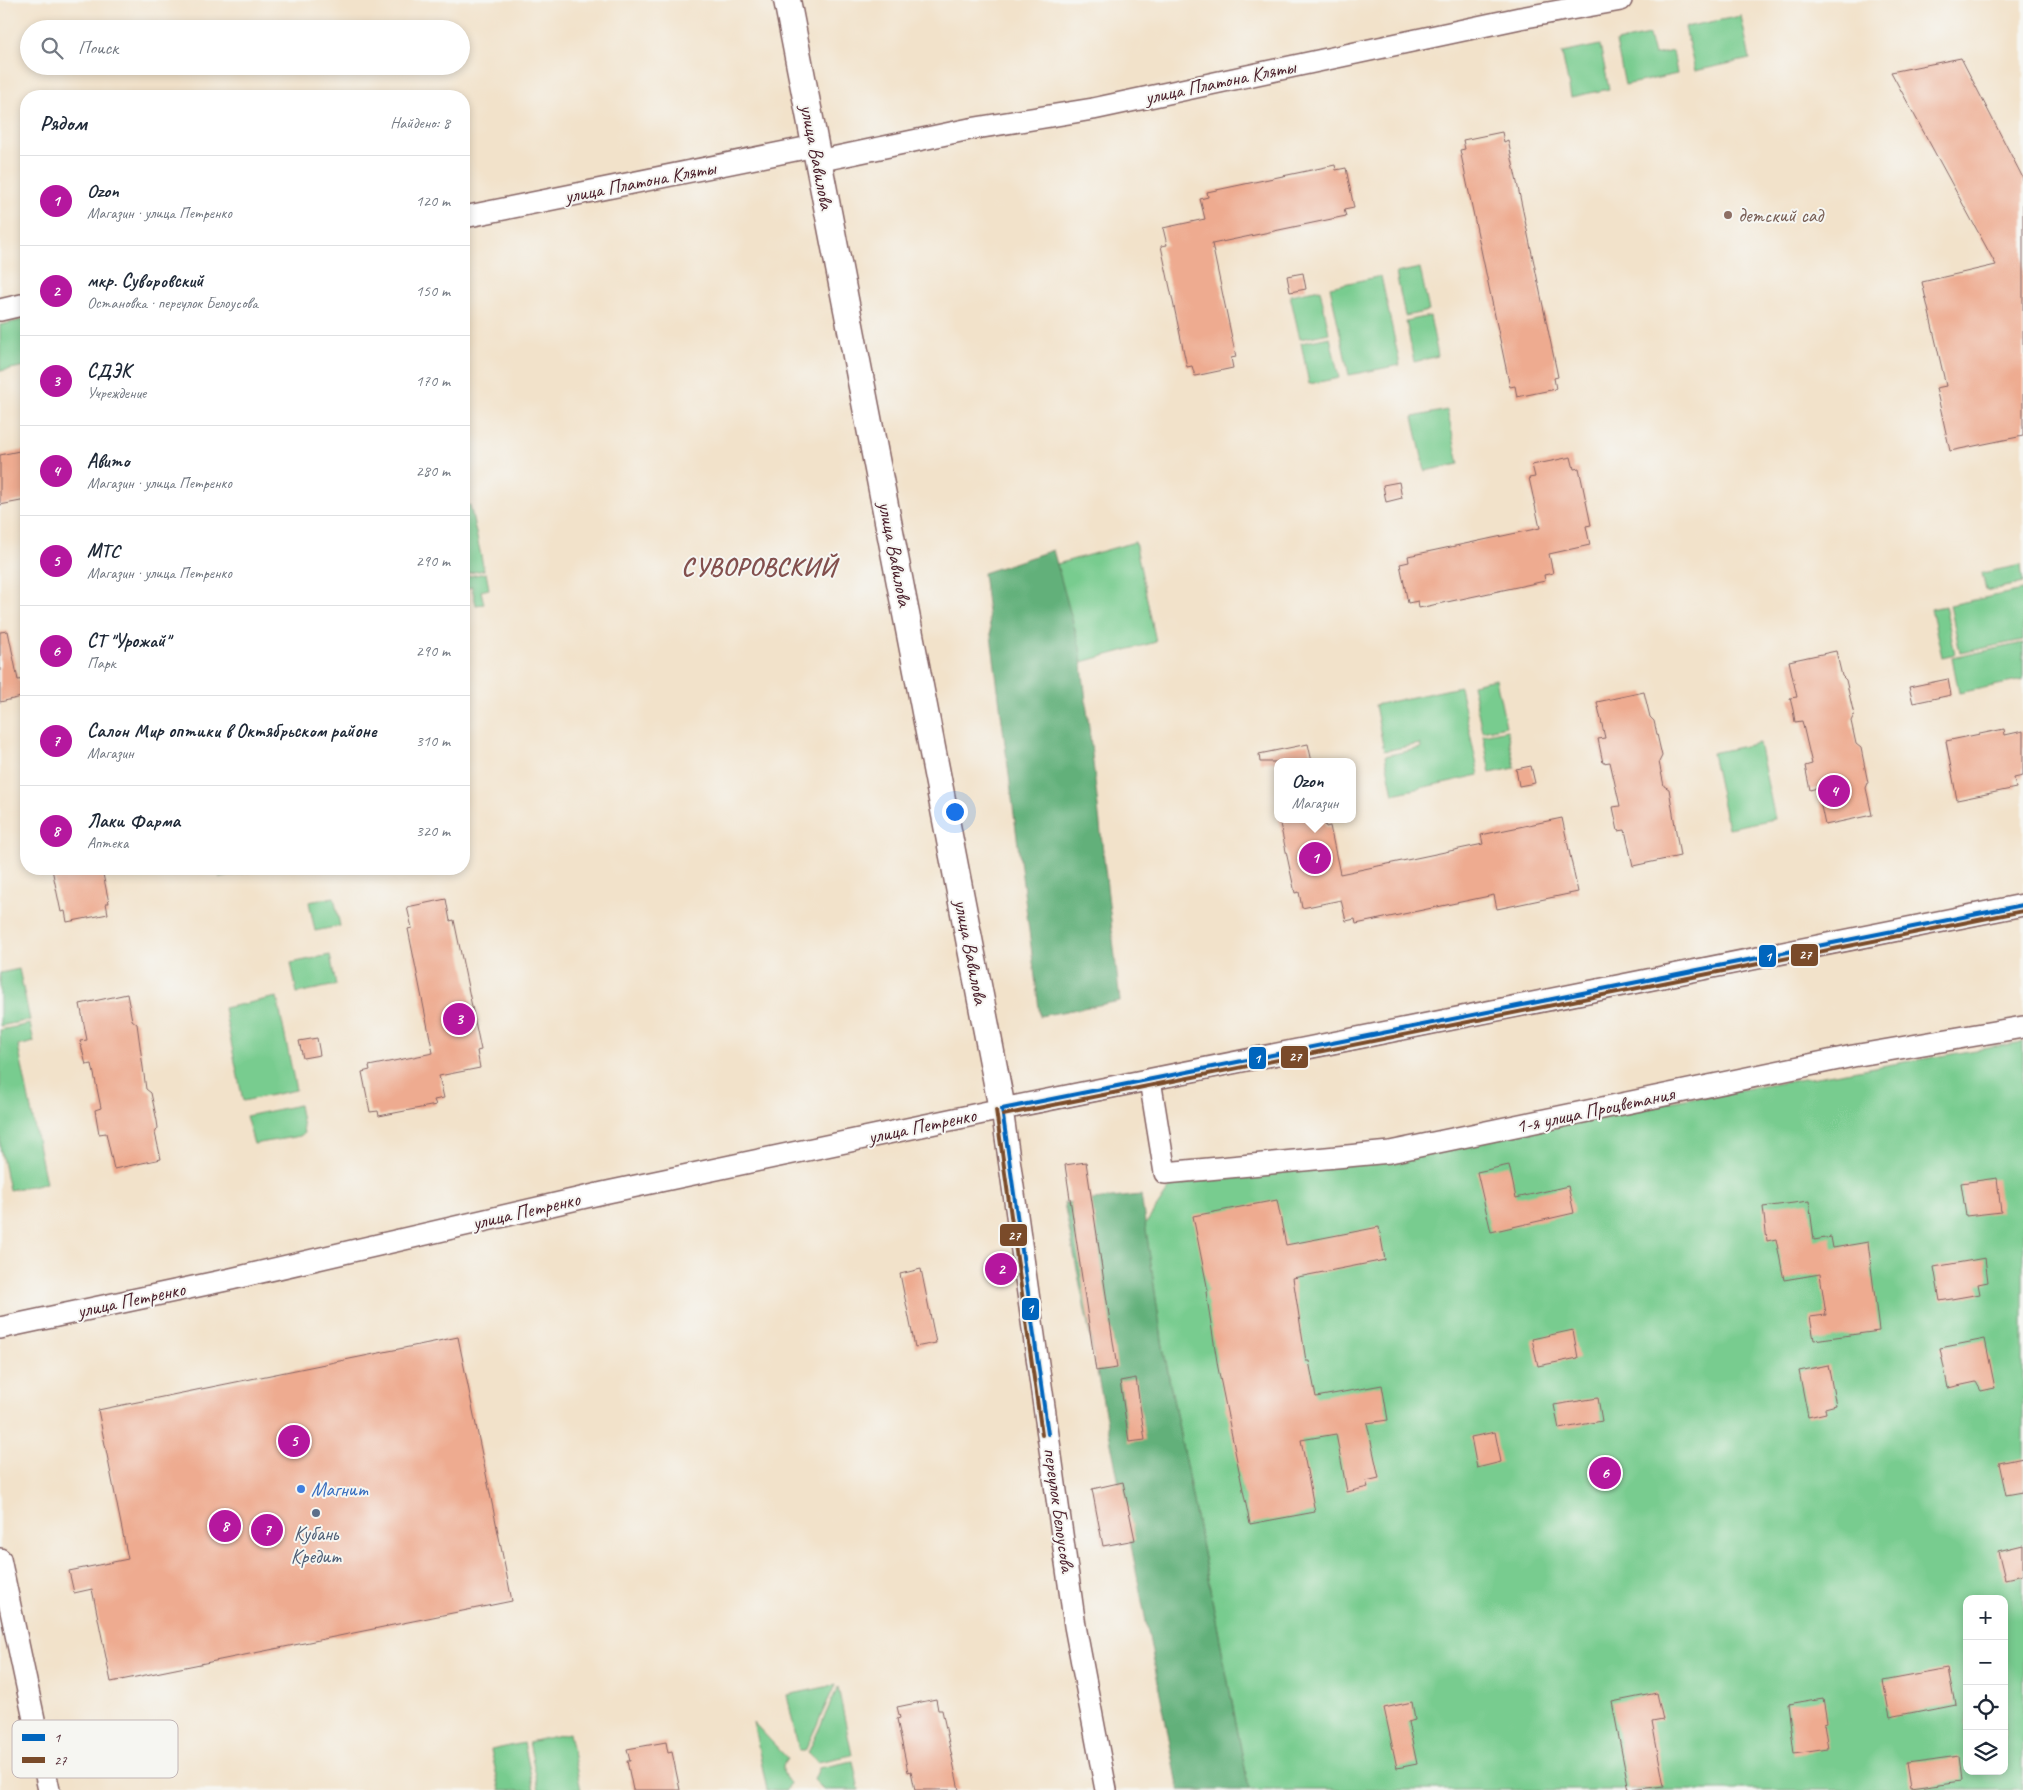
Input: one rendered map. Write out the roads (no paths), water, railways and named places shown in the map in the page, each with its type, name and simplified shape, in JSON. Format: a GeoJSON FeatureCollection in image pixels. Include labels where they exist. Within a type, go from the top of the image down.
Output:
{"type":"FeatureCollection","features":[{"type":"Feature","properties":{"kind":"street","name":"улица Вавилова"},"geometry":{"type":"LineString","coordinates":[[787,0],[1002,1109]]}},
{"type":"Feature","properties":{"kind":"street","name":"улица Платона Кляты"},"geometry":{"type":"LineString","coordinates":[[470,216],[817,154],[1094,108],[1520,18],[1621,0]]}},
{"type":"Feature","properties":{"kind":"street"},"geometry":{"type":"LineString","coordinates":[[0,310],[20,305]]}},
{"type":"Feature","properties":{"kind":"street","name":"улица Петренко"},"geometry":{"type":"LineString","coordinates":[[0,1328],[231,1279],[603,1193],[1002,1109],[2023,905]]}},
{"type":"Feature","properties":{"kind":"street","name":"1-я улица Процветания"},"geometry":{"type":"LineString","coordinates":[[1150,1080],[1165,1173],[1390,1152],[1853,1056],[2023,1027]]}},
{"type":"Feature","properties":{"kind":"street","name":"переулок Белоусова"},"geometry":{"type":"LineString","coordinates":[[1002,1109],[1074,1626],[1106,1790]]}},
{"type":"Feature","properties":{"kind":"street"},"geometry":{"type":"LineString","coordinates":[[0,1559],[34,1720]]}},
{"type":"Feature","properties":{"kind":"place","name":"детский сад"},"geometry":{"type":"Point","coordinates":[1728,215]}},
{"type":"Feature","properties":{"kind":"place","name":"Авито"},"geometry":{"type":"Point","coordinates":[1834,791]}},
{"type":"Feature","properties":{"kind":"place","name":"Ozon"},"geometry":{"type":"Point","coordinates":[1315,858]}},
{"type":"Feature","properties":{"kind":"place","name":"СДЭК"},"geometry":{"type":"Point","coordinates":[459,1019]}},
{"type":"Feature","properties":{"kind":"place","name":"мкр. Суворовский"},"geometry":{"type":"Point","coordinates":[1001,1269]}},
{"type":"Feature","properties":{"kind":"place","name":"МТС"},"geometry":{"type":"Point","coordinates":[294,1441]}},
{"type":"Feature","properties":{"kind":"place","name":"СТ \"Урожай\""},"geometry":{"type":"Point","coordinates":[1605,1473]}},
{"type":"Feature","properties":{"kind":"place","name":"Магнит"},"geometry":{"type":"Point","coordinates":[301,1489]}},
{"type":"Feature","properties":{"kind":"place","name":"Кубань Кредит"},"geometry":{"type":"Point","coordinates":[316,1513]}},
{"type":"Feature","properties":{"kind":"place","name":"Лаки Фарма"},"geometry":{"type":"Point","coordinates":[225,1526]}},
{"type":"Feature","properties":{"kind":"place","name":"Салон Мир оптики в Октябрьском районе"},"geometry":{"type":"Point","coordinates":[267,1530]}},
{"type":"Feature","properties":{"kind":"district","name":"СУВОРОВСКИЙ"},"geometry":{"type":"Point","coordinates":[759,567]}}]}
